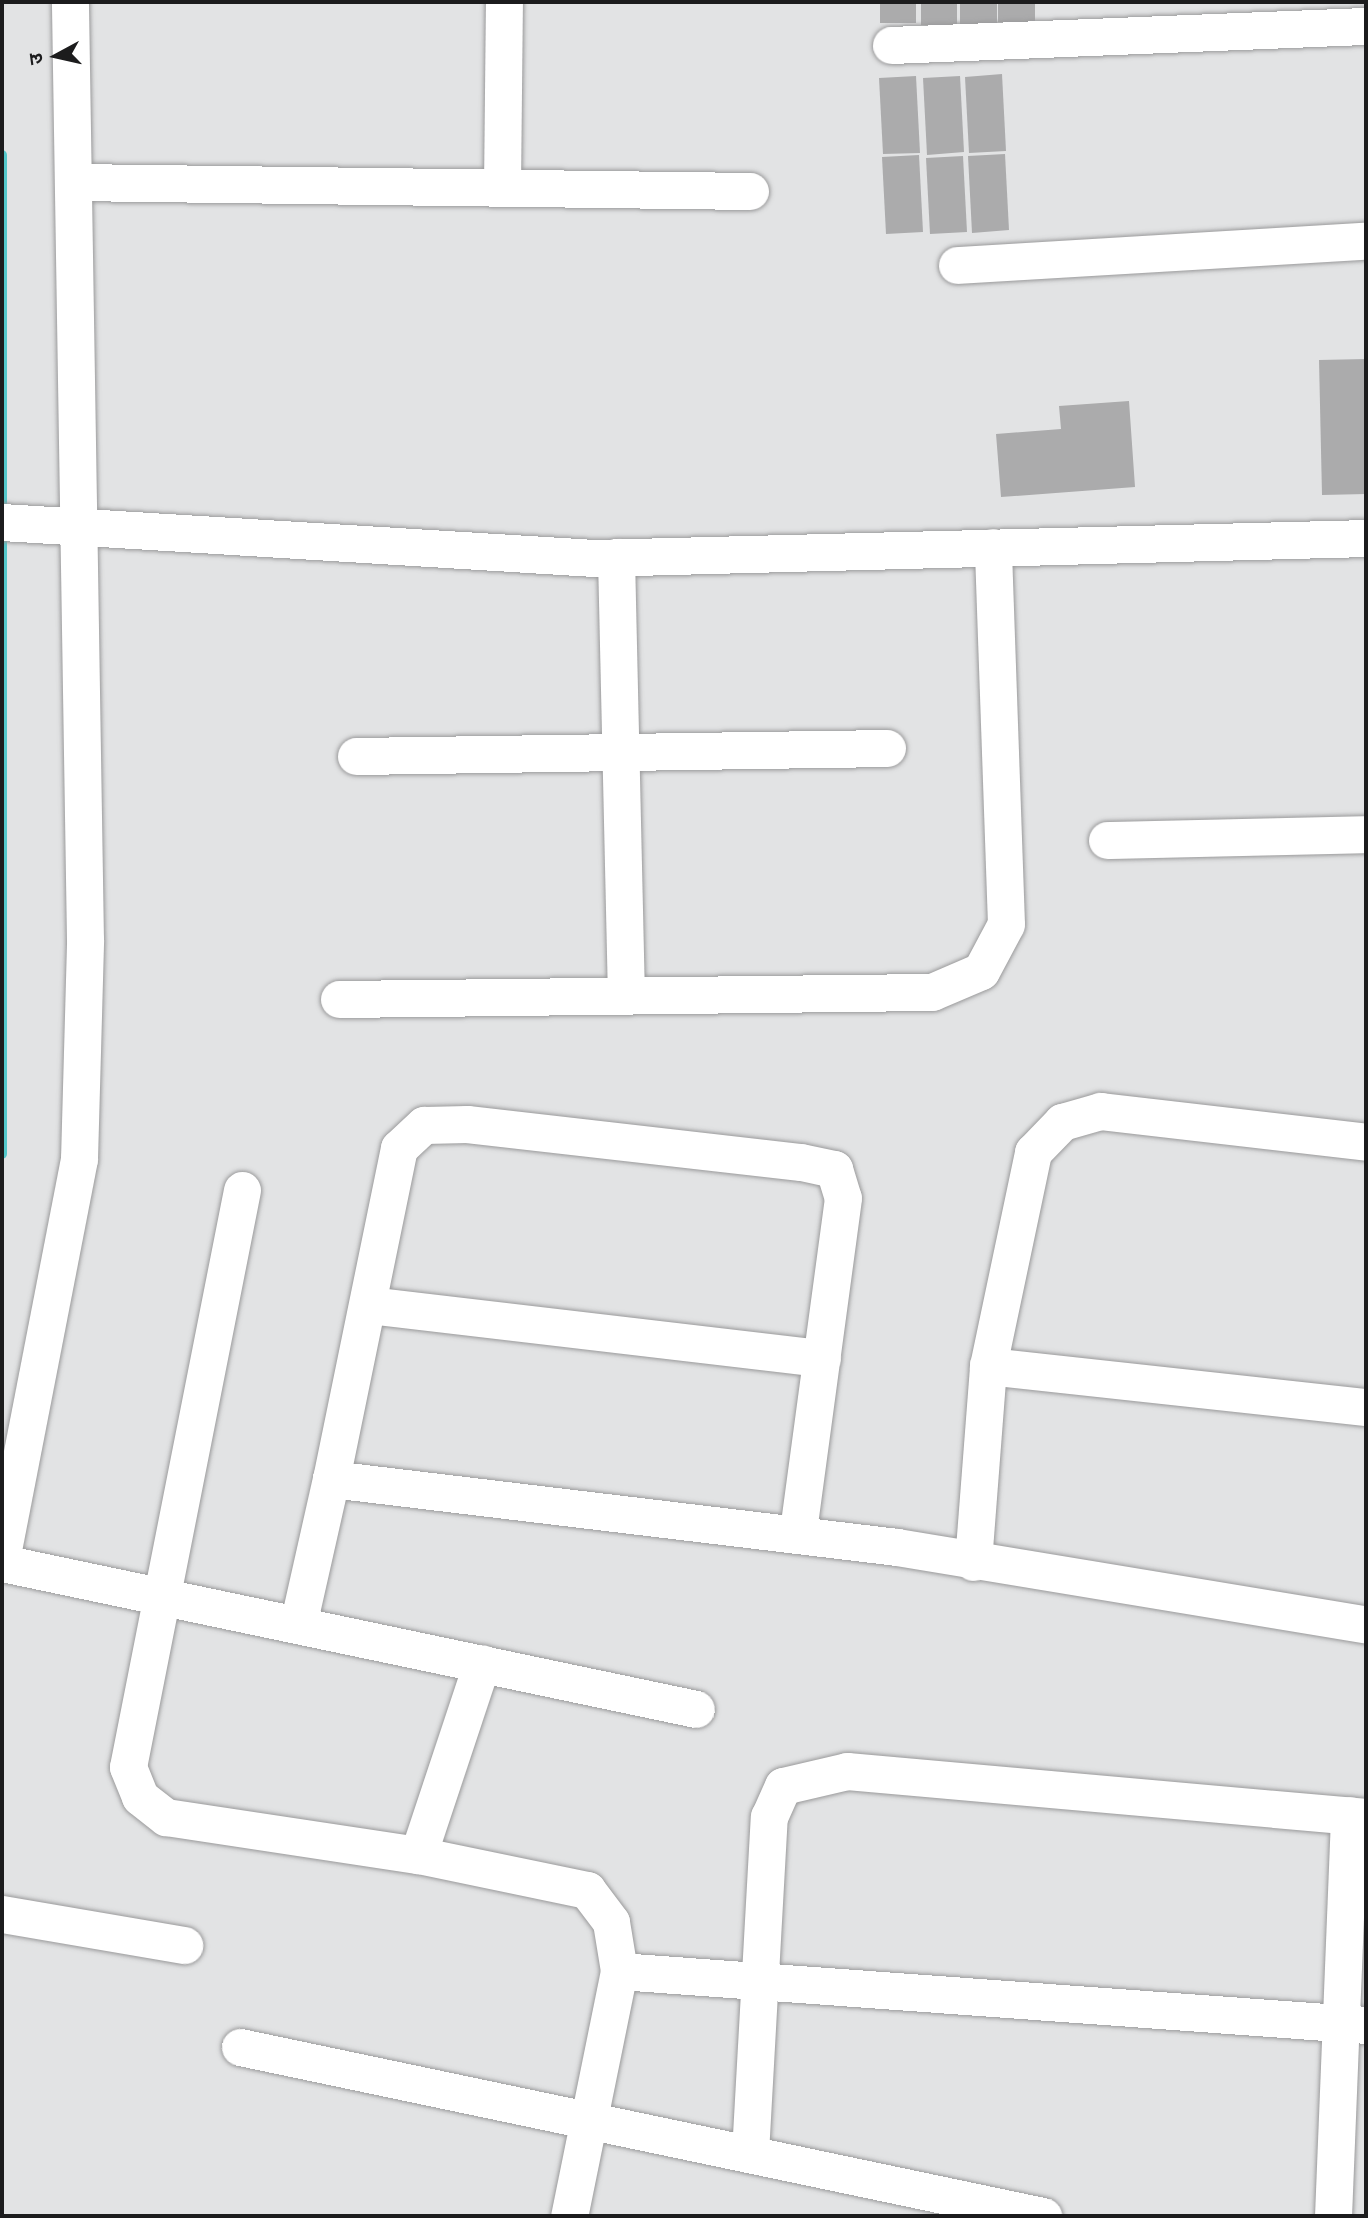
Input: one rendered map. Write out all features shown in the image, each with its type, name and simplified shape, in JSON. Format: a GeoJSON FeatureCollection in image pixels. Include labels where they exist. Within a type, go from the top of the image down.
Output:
{"type":"FeatureCollection","features":[{"type":"Feature","properties":{"kind":"street"},"geometry":{"type":"LineString","coordinates":[[2,1555],[79,1159],[85,940],[70,2]]}},
{"type":"Feature","properties":{"kind":"street"},"geometry":{"type":"LineString","coordinates":[[502,187],[504,2]]}},
{"type":"Feature","properties":{"kind":"street"},"geometry":{"type":"LineString","coordinates":[[891,44],[1366,26]]}},
{"type":"Feature","properties":{"kind":"street"},"geometry":{"type":"LineString","coordinates":[[73,182],[750,191]]}},
{"type":"Feature","properties":{"kind":"street"},"geometry":{"type":"LineString","coordinates":[[957,265],[1366,241]]}},
{"type":"Feature","properties":{"kind":"street"},"geometry":{"type":"LineString","coordinates":[[16,522],[616,557],[1366,538]]}},
{"type":"Feature","properties":{"kind":"street"},"geometry":{"type":"LineString","coordinates":[[339,999],[932,992],[981,971],[1006,924],[993,547]]}},
{"type":"Feature","properties":{"kind":"street"},"geometry":{"type":"LineString","coordinates":[[616,557],[626,996]]}},
{"type":"Feature","properties":{"kind":"street"},"geometry":{"type":"LineString","coordinates":[[356,756],[887,748]]}},
{"type":"Feature","properties":{"kind":"street"},"geometry":{"type":"LineString","coordinates":[[1108,840],[1366,834]]}},
{"type":"Feature","properties":{"kind":"street"},"geometry":{"type":"LineString","coordinates":[[973,1562],[988,1366],[1033,1152],[1062,1122],[1100,1111],[1366,1142]]}},
{"type":"Feature","properties":{"kind":"street"},"geometry":{"type":"LineString","coordinates":[[298,1625],[369,1305],[399,1148],[424,1125],[467,1124],[801,1162],[834,1169],[843,1198],[798,1533]]}},
{"type":"Feature","properties":{"kind":"street"},"geometry":{"type":"LineString","coordinates":[[242,1190],[128,1767],[140,1797],[166,1816],[418,1855],[587,1890],[611,1922],[619,1970],[569,2216]]}},
{"type":"Feature","properties":{"kind":"street"},"geometry":{"type":"LineString","coordinates":[[369,1305],[822,1359]]}},
{"type":"Feature","properties":{"kind":"street"},"geometry":{"type":"LineString","coordinates":[[988,1366],[1366,1407]]}},
{"type":"Feature","properties":{"kind":"street"},"geometry":{"type":"LineString","coordinates":[[331,1479],[798,1533],[1366,1625]]}},
{"type":"Feature","properties":{"kind":"street"},"geometry":{"type":"LineString","coordinates":[[2,1563],[696,1709]]}},
{"type":"Feature","properties":{"kind":"street"},"geometry":{"type":"LineString","coordinates":[[418,1855],[482,1663]]}},
{"type":"Feature","properties":{"kind":"street"},"geometry":{"type":"LineString","coordinates":[[750,2154],[769,1817],[783,1786],[809,1775],[848,1771],[1357,1816],[1353,2024],[1333,2216]]}},
{"type":"Feature","properties":{"kind":"street"},"geometry":{"type":"LineString","coordinates":[[2,1914],[184,1945]]}},
{"type":"Feature","properties":{"kind":"street"},"geometry":{"type":"LineString","coordinates":[[619,1970],[760,1984],[1353,2024]]}},
{"type":"Feature","properties":{"kind":"street"},"geometry":{"type":"LineString","coordinates":[[240,2047],[750,2154],[973,2209],[1043,2216]]}},
{"type":"Feature","properties":{"kind":"building"},"geometry":{"type":"Polygon","coordinates":[[[880,2],[916,2],[916,23],[880,23],[880,2]]]}},
{"type":"Feature","properties":{"kind":"building"},"geometry":{"type":"Polygon","coordinates":[[[921,2],[957,2],[957,25],[921,25],[921,2]]]}},
{"type":"Feature","properties":{"kind":"building"},"geometry":{"type":"Polygon","coordinates":[[[960,2],[997,2],[997,25],[960,25],[960,2]]]}},
{"type":"Feature","properties":{"kind":"building"},"geometry":{"type":"Polygon","coordinates":[[[998,2],[1035,2],[1035,22],[998,22],[998,2]]]}},
{"type":"Feature","properties":{"kind":"building"},"geometry":{"type":"Polygon","coordinates":[[[1002,74],[1006,151],[969,153],[965,77],[1002,74]]]}},
{"type":"Feature","properties":{"kind":"building"},"geometry":{"type":"Polygon","coordinates":[[[916,76],[920,153],[883,154],[879,78],[916,76]]]}},
{"type":"Feature","properties":{"kind":"building"},"geometry":{"type":"Polygon","coordinates":[[[960,76],[964,152],[927,155],[923,78],[960,76]]]}},
{"type":"Feature","properties":{"kind":"building"},"geometry":{"type":"Polygon","coordinates":[[[1005,154],[1009,230],[972,233],[968,156],[1005,154]]]}},
{"type":"Feature","properties":{"kind":"building"},"geometry":{"type":"Polygon","coordinates":[[[919,155],[923,232],[886,234],[882,157],[919,155]]]}},
{"type":"Feature","properties":{"kind":"building"},"geometry":{"type":"Polygon","coordinates":[[[963,156],[967,232],[930,234],[926,158],[963,156]]]}},
{"type":"Feature","properties":{"kind":"building"},"geometry":{"type":"Polygon","coordinates":[[[1366,359],[1366,494],[1322,495],[1319,360],[1366,359]]]}},
{"type":"Feature","properties":{"kind":"building"},"geometry":{"type":"Polygon","coordinates":[[[1129,401],[1135,487],[1001,497],[996,434],[1061,429],[1059,406],[1129,401]]]}},
{"type":"Feature","properties":{"kind":"waterway"},"geometry":{"type":"LineString","coordinates":[[2,155],[2,1154]]}}]}
